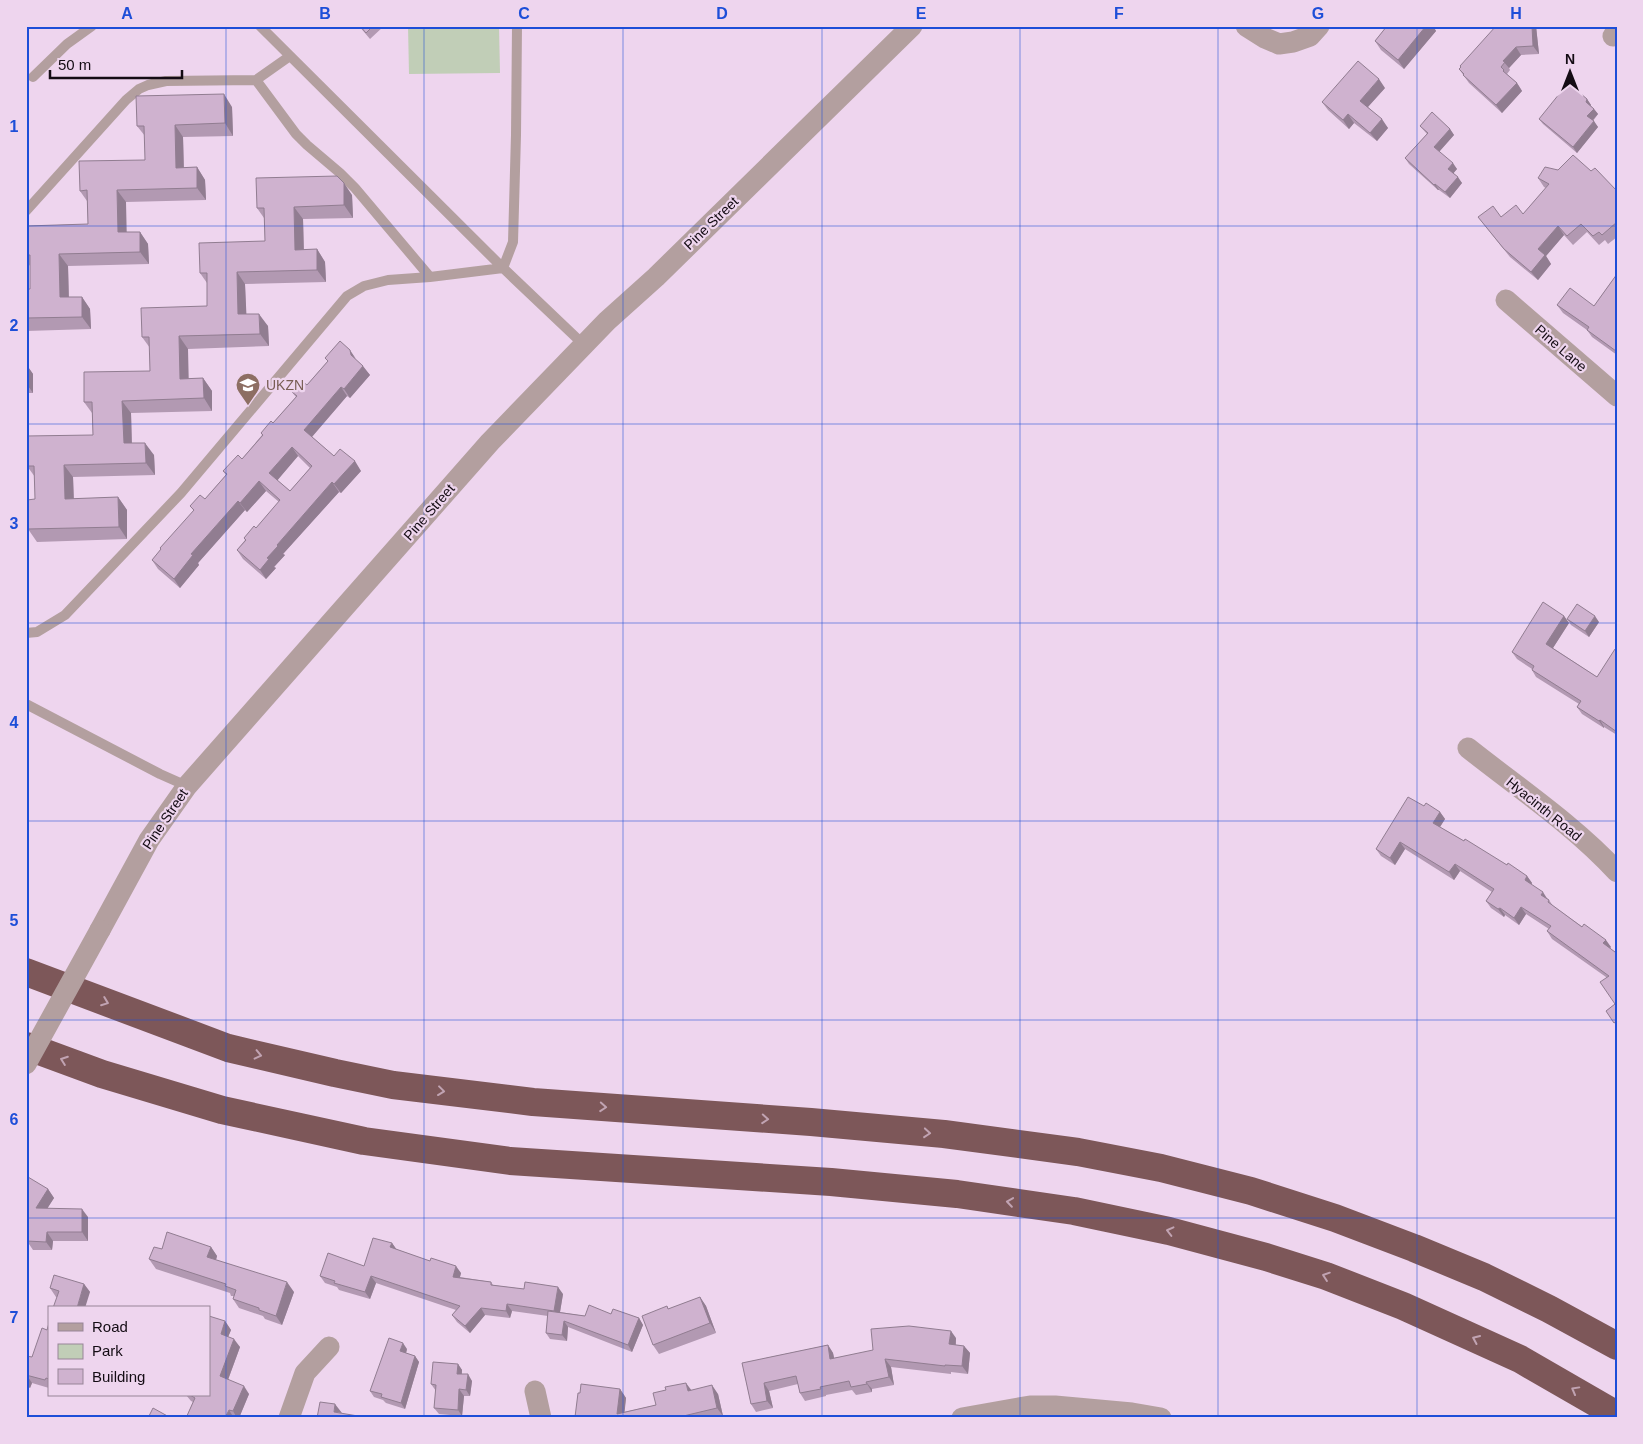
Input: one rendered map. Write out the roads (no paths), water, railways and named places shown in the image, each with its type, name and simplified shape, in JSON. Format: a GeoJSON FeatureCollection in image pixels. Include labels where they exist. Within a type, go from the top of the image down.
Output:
{"type":"FeatureCollection","features":[{"type":"Feature","properties":{"kind":"highway"},"geometry":{"type":"LineString","coordinates":[[26,972],[228,1048],[335,1074],[393,1085],[534,1102],[811,1122],[944,1134],[1078,1152],[1161,1168],[1260,1194],[1335,1218],[1414,1248],[1549,1309],[1617,1346]]}},
{"type":"Feature","properties":{"kind":"highway"},"geometry":{"type":"LineString","coordinates":[[26,1046],[102,1074],[222,1110],[364,1141],[510,1160],[822,1182],[957,1194],[1074,1211],[1169,1230],[1326,1276],[1403,1306],[1520,1359],[1617,1415]]}},
{"type":"Feature","properties":{"kind":"street","name":"Pine Street"},"geometry":{"type":"LineString","coordinates":[[26,1064],[149,840],[187,786],[490,442],[607,321],[663,270],[912,26]]}},
{"type":"Feature","properties":{"kind":"street"},"geometry":{"type":"LineString","coordinates":[[1246,26],[1279,44],[1293,42],[1310,36],[1319,26]]}},
{"type":"Feature","properties":{"kind":"street","name":"Pine Lane"},"geometry":{"type":"LineString","coordinates":[[1506,300],[1617,396]]}},
{"type":"Feature","properties":{"kind":"street","name":"Hyacinth Road"},"geometry":{"type":"LineString","coordinates":[[1468,748],[1563,823],[1603,857],[1617,872]]}},
{"type":"Feature","properties":{"kind":"street"},"geometry":{"type":"LineString","coordinates":[[289,1418],[304,1373],[329,1347]]}},
{"type":"Feature","properties":{"kind":"street"},"geometry":{"type":"LineString","coordinates":[[535,1391],[541,1418]]}},
{"type":"Feature","properties":{"kind":"street"},"geometry":{"type":"LineString","coordinates":[[962,1418],[1030,1406],[1065,1406],[1161,1418]]}},
{"type":"Feature","properties":{"kind":"lane"},"geometry":{"type":"LineString","coordinates":[[33,77],[67,44],[92,26]]}},
{"type":"Feature","properties":{"kind":"lane"},"geometry":{"type":"LineString","coordinates":[[260,26],[503,268],[584,345]]}},
{"type":"Feature","properties":{"kind":"lane"},"geometry":{"type":"LineString","coordinates":[[503,268],[513,242],[517,26]]}},
{"type":"Feature","properties":{"kind":"lane"},"geometry":{"type":"LineString","coordinates":[[26,211],[126,100],[139,89],[166,81],[256,80],[290,56]]}},
{"type":"Feature","properties":{"kind":"lane"},"geometry":{"type":"LineString","coordinates":[[256,80],[296,134],[340,172],[355,188],[430,277]]}},
{"type":"Feature","properties":{"kind":"lane"},"geometry":{"type":"LineString","coordinates":[[26,633],[37,632],[65,614],[106,572],[181,493],[347,296],[364,286],[388,280],[503,268]]}},
{"type":"Feature","properties":{"kind":"lane"},"geometry":{"type":"LineString","coordinates":[[26,704],[160,774],[187,786]]}},
{"type":"Feature","properties":{"kind":"place","name":"UKZN"},"geometry":{"type":"Point","coordinates":[248,406]}}]}
